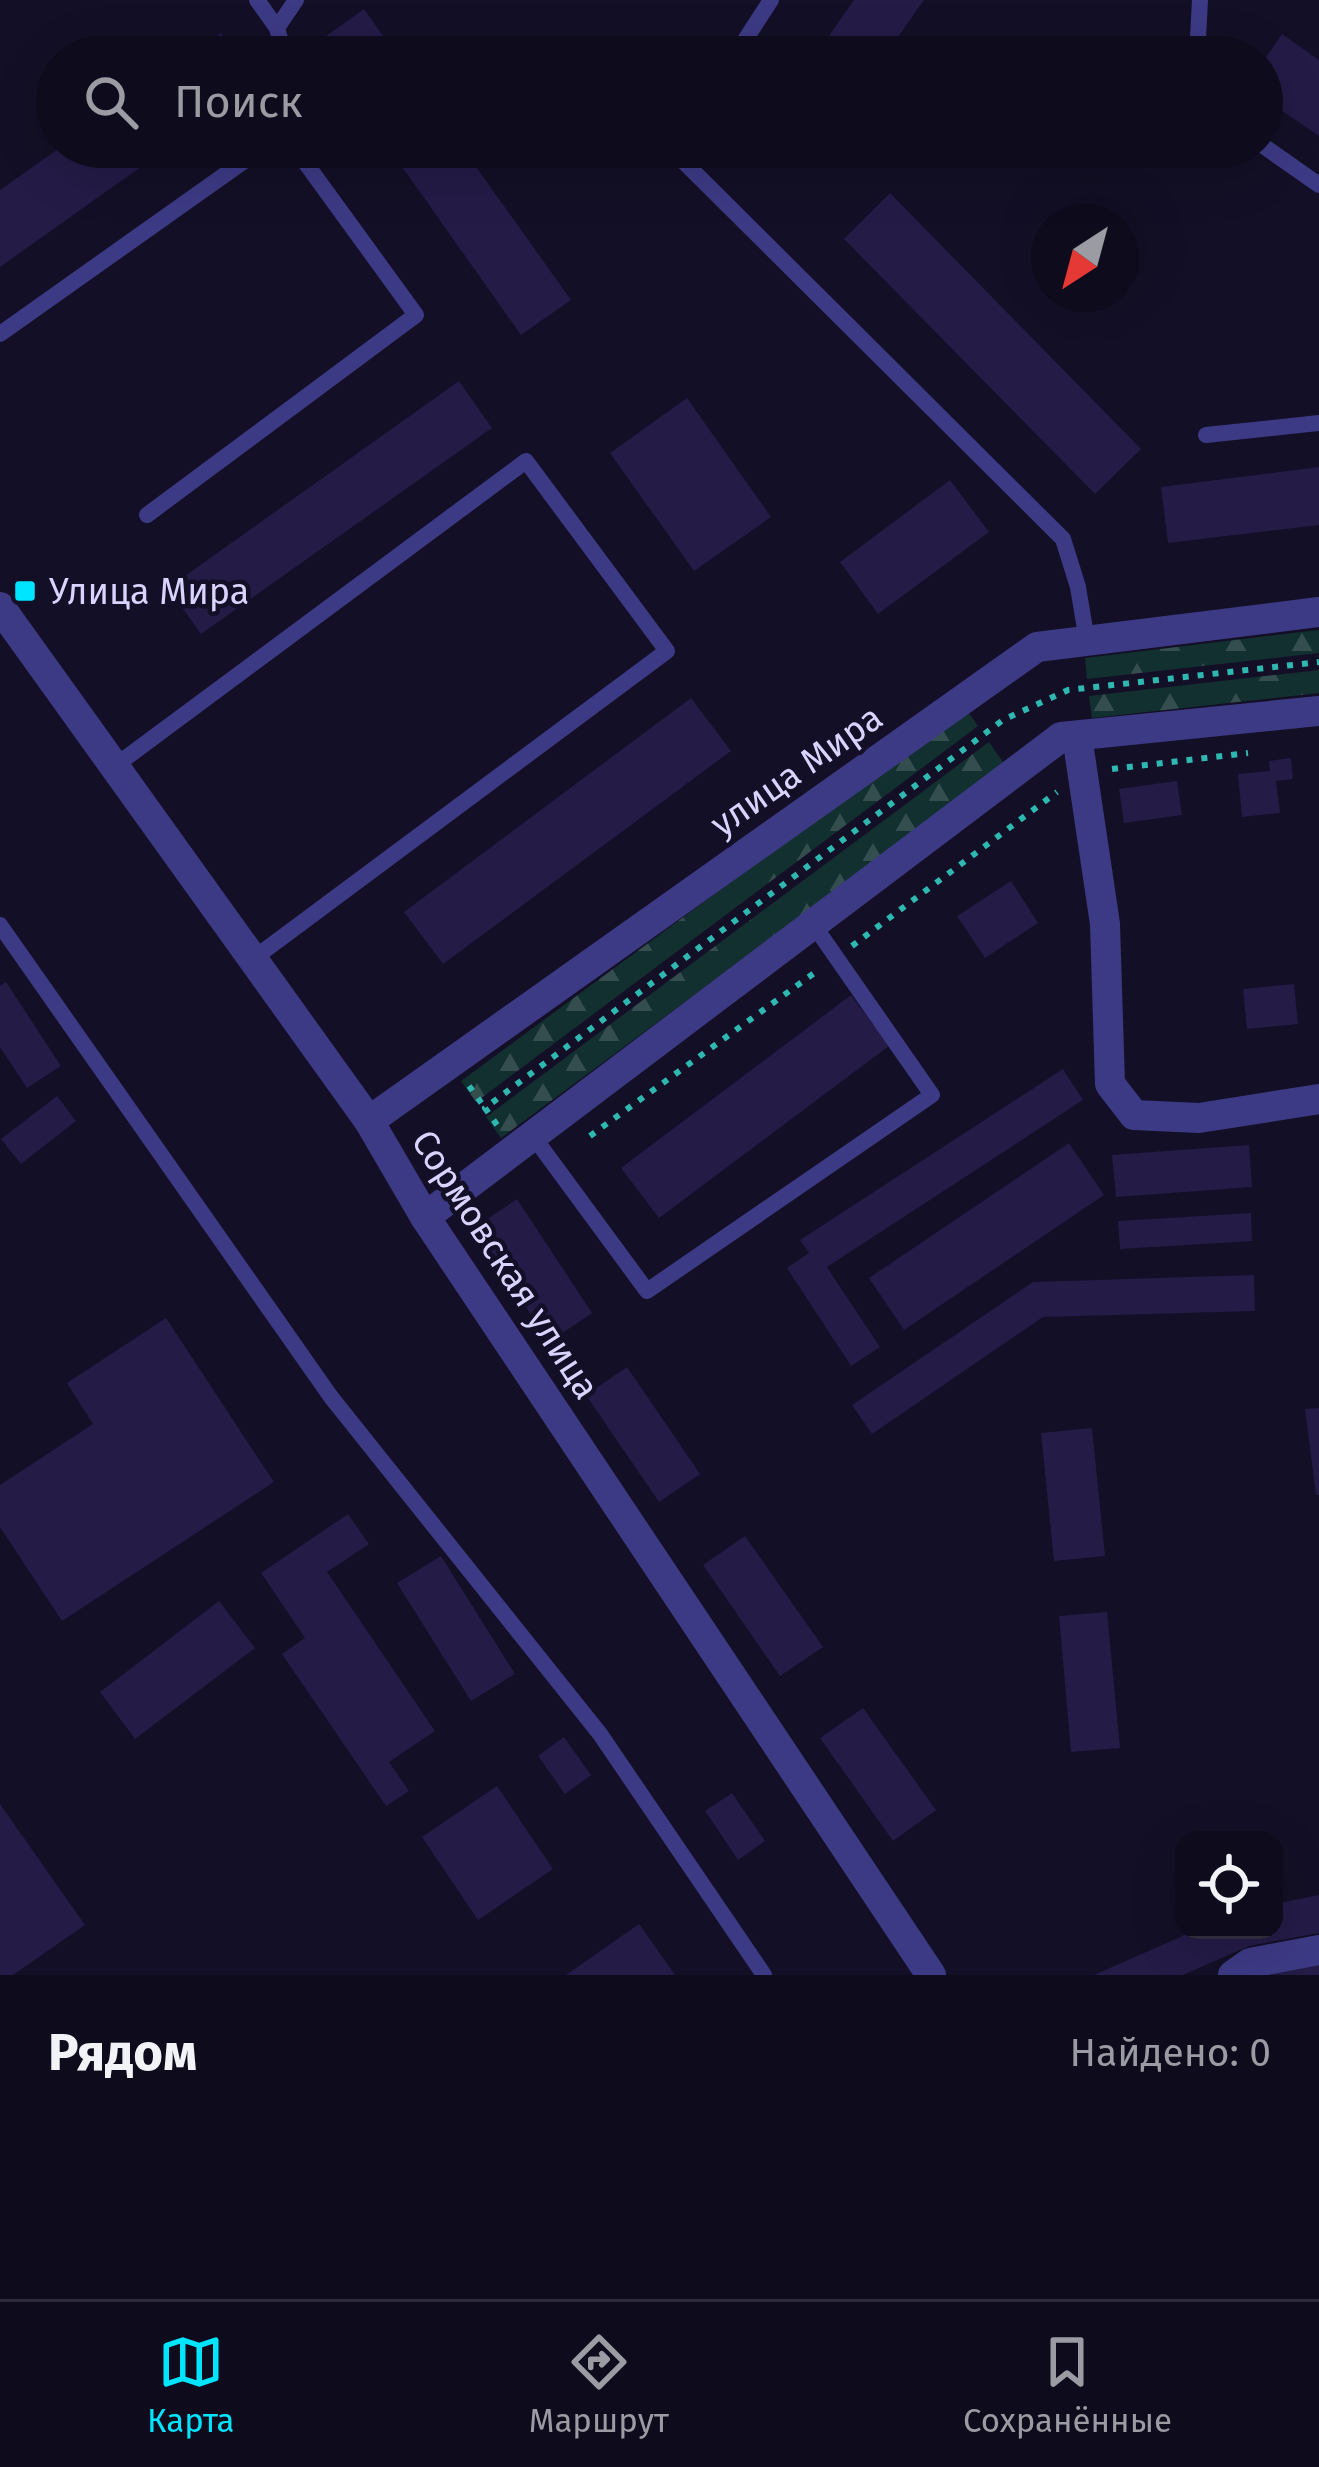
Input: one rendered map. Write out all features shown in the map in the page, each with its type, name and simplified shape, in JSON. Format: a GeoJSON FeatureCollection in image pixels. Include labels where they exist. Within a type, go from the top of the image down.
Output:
{"type":"FeatureCollection","features":[{"type":"Feature","properties":{"kind":"street","name":"Сормовская улица"},"geometry":{"type":"LineString","coordinates":[[0,607],[369,1121],[424,1216],[931,1975]]}},
{"type":"Feature","properties":{"kind":"street","name":"улица Мира"},"geometry":{"type":"LineString","coordinates":[[369,1121],[1036,647],[1319,613]]}},
{"type":"Feature","properties":{"kind":"street"},"geometry":{"type":"LineString","coordinates":[[424,1216],[519,1136],[1061,737],[1319,711]]}},
{"type":"Feature","properties":{"kind":"street"},"geometry":{"type":"LineString","coordinates":[[1077,736],[1105,924],[1110,1084],[1134,1115],[1199,1118],[1319,1099]]}},
{"type":"Feature","properties":{"kind":"street"},"geometry":{"type":"LineString","coordinates":[[1233,1975],[1250,1963],[1319,1950]]}},
{"type":"Feature","properties":{"kind":"lane"},"geometry":{"type":"LineString","coordinates":[[256,0],[279,36]]}},
{"type":"Feature","properties":{"kind":"lane"},"geometry":{"type":"LineString","coordinates":[[277,28],[296,0]]}},
{"type":"Feature","properties":{"kind":"lane"},"geometry":{"type":"LineString","coordinates":[[748,36],[771,0]]}},
{"type":"Feature","properties":{"kind":"lane"},"geometry":{"type":"LineString","coordinates":[[1198,36],[1200,0]]}},
{"type":"Feature","properties":{"kind":"lane"},"geometry":{"type":"LineString","coordinates":[[1283,160],[1319,185]]}},
{"type":"Feature","properties":{"kind":"lane"},"geometry":{"type":"LineString","coordinates":[[0,334],[234,168]]}},
{"type":"Feature","properties":{"kind":"lane"},"geometry":{"type":"LineString","coordinates":[[147,515],[416,315],[309,168]]}},
{"type":"Feature","properties":{"kind":"lane"},"geometry":{"type":"LineString","coordinates":[[690,168],[1063,539],[1078,587],[1087,641]]}},
{"type":"Feature","properties":{"kind":"lane"},"geometry":{"type":"LineString","coordinates":[[1207,435],[1319,423]]}},
{"type":"Feature","properties":{"kind":"lane"},"geometry":{"type":"LineString","coordinates":[[115,766],[526,461],[667,651],[253,959]]}},
{"type":"Feature","properties":{"kind":"lane"},"geometry":{"type":"LineString","coordinates":[[519,1136],[552,1163],[647,1291],[932,1095],[813,924]]}},
{"type":"Feature","properties":{"kind":"lane"},"geometry":{"type":"LineString","coordinates":[[0,925],[332,1397],[600,1734],[764,1975]]}},
{"type":"Feature","properties":{"kind":"path"},"geometry":{"type":"LineString","coordinates":[[485,1108],[1004,720],[1068,690],[1319,662]]}},
{"type":"Feature","properties":{"kind":"path"},"geometry":{"type":"LineString","coordinates":[[552,1163],[1083,772],[1248,753]]}},
{"type":"Feature","properties":{"kind":"path"},"geometry":{"type":"LineString","coordinates":[[463,1078],[485,1108],[519,1136]]}},
{"type":"Feature","properties":{"kind":"green space"},"geometry":{"type":"Polygon","coordinates":[[[1319,630],[1319,653],[1087,679],[1085,658],[1319,630]]]}},
{"type":"Feature","properties":{"kind":"green space"},"geometry":{"type":"Polygon","coordinates":[[[1319,670],[1319,693],[1092,718],[1089,696],[1319,670]]]}},
{"type":"Feature","properties":{"kind":"green space"},"geometry":{"type":"Polygon","coordinates":[[[966,709],[978,726],[476,1102],[461,1081],[966,709]]]}},
{"type":"Feature","properties":{"kind":"green space"},"geometry":{"type":"Polygon","coordinates":[[[989,742],[1005,765],[501,1138],[486,1117],[989,742]]]}},
{"type":"Feature","properties":{"kind":"building"},"geometry":{"type":"Polygon","coordinates":[[[854,0],[924,0],[899,36],[829,36],[854,0]]]}},
{"type":"Feature","properties":{"kind":"building"},"geometry":{"type":"Polygon","coordinates":[[[364,9],[383,36],[326,36],[364,9]]]}},
{"type":"Feature","properties":{"kind":"building"},"geometry":{"type":"Polygon","coordinates":[[[1281,36],[1319,60],[1319,136],[1283,111],[1281,36]]]}},
{"type":"Feature","properties":{"kind":"building"},"geometry":{"type":"Polygon","coordinates":[[[36,165],[139,168],[0,267],[0,190],[36,165]]]}},
{"type":"Feature","properties":{"kind":"building"},"geometry":{"type":"Polygon","coordinates":[[[403,168],[477,168],[571,300],[521,335],[403,168]]]}},
{"type":"Feature","properties":{"kind":"building"},"geometry":{"type":"Polygon","coordinates":[[[890,193],[1141,449],[1095,494],[844,239],[890,193]]]}},
{"type":"Feature","properties":{"kind":"building"},"geometry":{"type":"Polygon","coordinates":[[[459,381],[492,428],[201,634],[168,588],[459,381]]]}},
{"type":"Feature","properties":{"kind":"building"},"geometry":{"type":"Polygon","coordinates":[[[687,398],[771,517],[694,571],[610,453],[687,398]]]}},
{"type":"Feature","properties":{"kind":"building"},"geometry":{"type":"Polygon","coordinates":[[[1319,467],[1319,525],[1168,543],[1161,487],[1319,467]]]}},
{"type":"Feature","properties":{"kind":"building"},"geometry":{"type":"Polygon","coordinates":[[[950,480],[989,532],[878,614],[840,562],[950,480]]]}},
{"type":"Feature","properties":{"kind":"building"},"geometry":{"type":"Polygon","coordinates":[[[691,698],[731,751],[443,964],[404,912],[691,698]]]}},
{"type":"Feature","properties":{"kind":"building"},"geometry":{"type":"Polygon","coordinates":[[[1291,758],[1293,779],[1276,781],[1280,813],[1242,817],[1238,774],[1270,771],[1269,761],[1291,758]]]}},
{"type":"Feature","properties":{"kind":"building"},"geometry":{"type":"Polygon","coordinates":[[[1177,781],[1182,815],[1124,823],[1119,789],[1177,781]]]}},
{"type":"Feature","properties":{"kind":"building"},"geometry":{"type":"Polygon","coordinates":[[[1011,881],[1038,923],[985,958],[957,916],[1011,881]]]}},
{"type":"Feature","properties":{"kind":"building"},"geometry":{"type":"Polygon","coordinates":[[[6,982],[61,1066],[27,1088],[0,1047],[0,986],[6,982]]]}},
{"type":"Feature","properties":{"kind":"building"},"geometry":{"type":"Polygon","coordinates":[[[1294,984],[1298,1024],[1247,1029],[1243,989],[1294,984]]]}},
{"type":"Feature","properties":{"kind":"building"},"geometry":{"type":"Polygon","coordinates":[[[851,995],[889,1046],[659,1218],[621,1168],[851,995]]]}},
{"type":"Feature","properties":{"kind":"building"},"geometry":{"type":"Polygon","coordinates":[[[1063,1069],[1083,1100],[827,1267],[880,1347],[851,1366],[787,1268],[809,1253],[800,1240],[1063,1069]]]}},
{"type":"Feature","properties":{"kind":"building"},"geometry":{"type":"Polygon","coordinates":[[[57,1096],[76,1121],[21,1164],[1,1139],[57,1096]]]}},
{"type":"Feature","properties":{"kind":"building"},"geometry":{"type":"Polygon","coordinates":[[[1069,1143],[1104,1195],[904,1330],[869,1278],[1069,1143]]]}},
{"type":"Feature","properties":{"kind":"building"},"geometry":{"type":"Polygon","coordinates":[[[1249,1145],[1252,1187],[1116,1197],[1112,1155],[1249,1145]]]}},
{"type":"Feature","properties":{"kind":"building"},"geometry":{"type":"Polygon","coordinates":[[[517,1199],[592,1313],[549,1342],[474,1228],[517,1199]]]}},
{"type":"Feature","properties":{"kind":"building"},"geometry":{"type":"Polygon","coordinates":[[[1251,1213],[1252,1241],[1120,1249],[1118,1221],[1251,1213]]]}},
{"type":"Feature","properties":{"kind":"building"},"geometry":{"type":"Polygon","coordinates":[[[1254,1275],[1255,1311],[1043,1317],[872,1434],[852,1405],[1033,1282],[1254,1275]]]}},
{"type":"Feature","properties":{"kind":"building"},"geometry":{"type":"Polygon","coordinates":[[[166,1318],[274,1482],[62,1621],[0,1527],[0,1485],[93,1424],[67,1383],[166,1318]]]}},
{"type":"Feature","properties":{"kind":"building"},"geometry":{"type":"Polygon","coordinates":[[[627,1367],[700,1474],[659,1502],[586,1395],[627,1367]]]}},
{"type":"Feature","properties":{"kind":"building"},"geometry":{"type":"Polygon","coordinates":[[[1319,1408],[1319,1495],[1316,1495],[1305,1409],[1319,1408]]]}},
{"type":"Feature","properties":{"kind":"building"},"geometry":{"type":"Polygon","coordinates":[[[1092,1428],[1105,1556],[1054,1561],[1041,1433],[1092,1428]]]}},
{"type":"Feature","properties":{"kind":"building"},"geometry":{"type":"Polygon","coordinates":[[[348,1514],[369,1544],[327,1572],[435,1731],[389,1762],[409,1791],[386,1806],[282,1654],[305,1638],[261,1573],[348,1514]]]}},
{"type":"Feature","properties":{"kind":"building"},"geometry":{"type":"Polygon","coordinates":[[[745,1536],[823,1647],[780,1676],[703,1565],[745,1536]]]}},
{"type":"Feature","properties":{"kind":"building"},"geometry":{"type":"Polygon","coordinates":[[[441,1556],[515,1674],[471,1701],[397,1583],[441,1556]]]}},
{"type":"Feature","properties":{"kind":"building"},"geometry":{"type":"Polygon","coordinates":[[[219,1601],[255,1648],[135,1739],[100,1692],[219,1601]]]}},
{"type":"Feature","properties":{"kind":"building"},"geometry":{"type":"Polygon","coordinates":[[[1107,1612],[1120,1748],[1071,1752],[1059,1616],[1107,1612]]]}},
{"type":"Feature","properties":{"kind":"building"},"geometry":{"type":"Polygon","coordinates":[[[863,1708],[936,1810],[893,1841],[820,1738],[863,1708]]]}},
{"type":"Feature","properties":{"kind":"building"},"geometry":{"type":"Polygon","coordinates":[[[564,1737],[591,1775],[565,1794],[538,1756],[564,1737]]]}},
{"type":"Feature","properties":{"kind":"building"},"geometry":{"type":"Polygon","coordinates":[[[497,1786],[553,1869],[478,1920],[422,1837],[497,1786]]]}},
{"type":"Feature","properties":{"kind":"building"},"geometry":{"type":"Polygon","coordinates":[[[732,1793],[765,1841],[738,1860],[705,1811],[732,1793]]]}},
{"type":"Feature","properties":{"kind":"building"},"geometry":{"type":"Polygon","coordinates":[[[0,1804],[85,1925],[13,1975],[0,1975],[0,1804]]]}},
{"type":"Feature","properties":{"kind":"building"},"geometry":{"type":"Polygon","coordinates":[[[1319,1895],[1319,1933],[1249,1946],[1183,1975],[1094,1975],[1176,1939],[1283,1939],[1283,1902],[1319,1895]]]}},
{"type":"Feature","properties":{"kind":"building"},"geometry":{"type":"Polygon","coordinates":[[[639,1924],[675,1975],[566,1975],[639,1924]]]}},
{"type":"Feature","properties":{"kind":"building"},"geometry":{"type":"Polygon","coordinates":[[[1319,1961],[1319,1975],[1258,1975],[1319,1961]]]}},
{"type":"Feature","properties":{"kind":"place","name":"Улица Мира"},"geometry":{"type":"Point","coordinates":[25,591]}}]}
